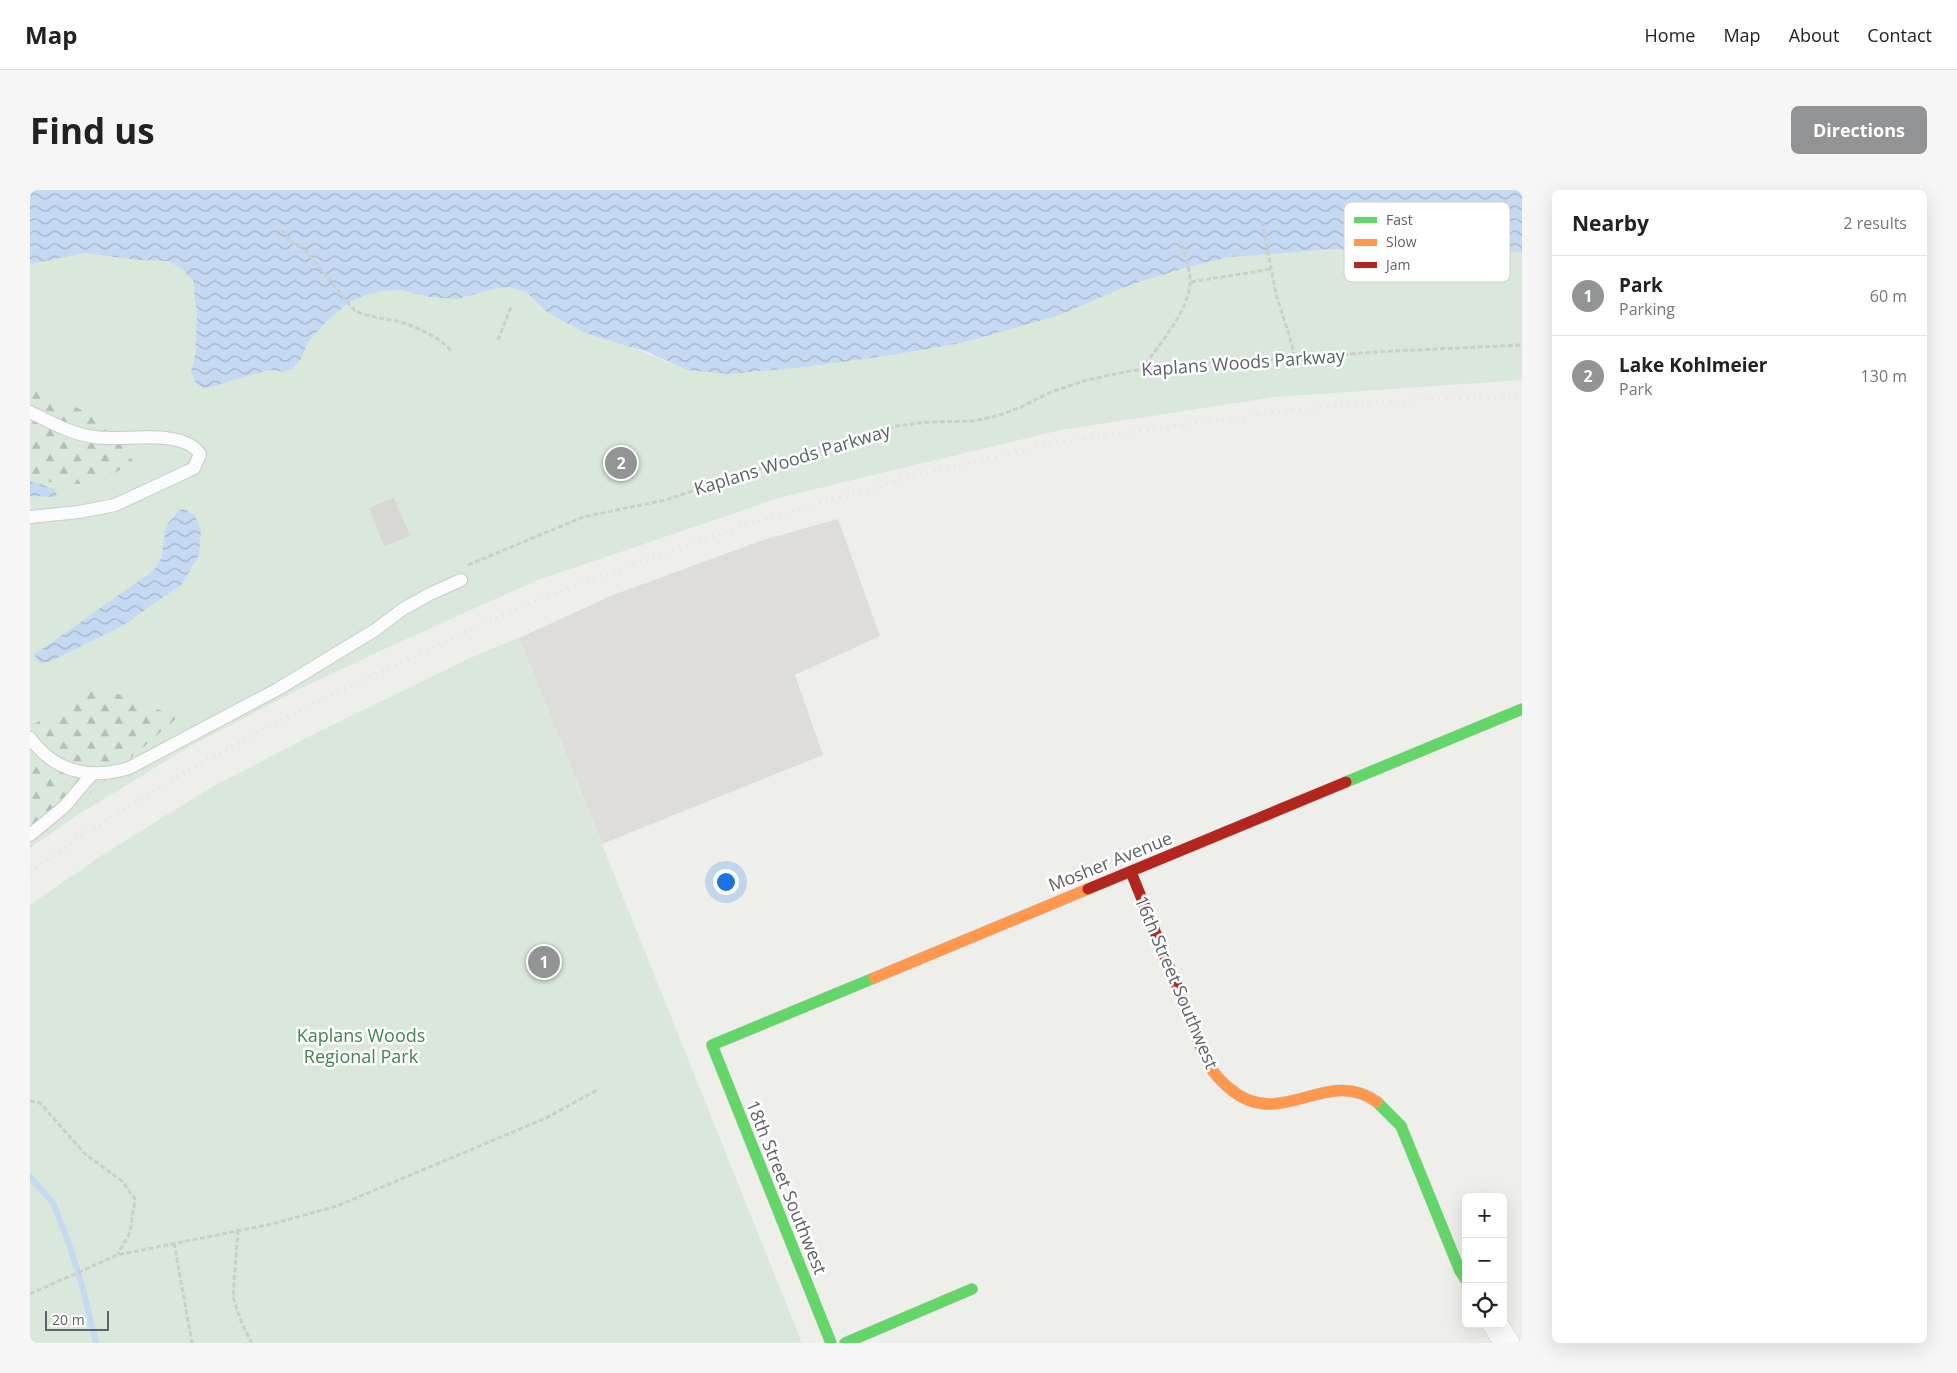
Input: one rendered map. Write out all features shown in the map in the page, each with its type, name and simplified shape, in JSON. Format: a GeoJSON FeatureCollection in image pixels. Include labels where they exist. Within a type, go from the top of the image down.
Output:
{"type":"FeatureCollection","features":[{"type":"Feature","properties":{"kind":"street","name":"Mosher Avenue"},"geometry":{"type":"LineString","coordinates":[[712,1045],[1522,709]]}},
{"type":"Feature","properties":{"kind":"street","name":"16th Street Southwest"},"geometry":{"type":"LineString","coordinates":[[1131,872],[1209,1065],[1220,1081],[1233,1093],[1250,1102],[1269,1105],[1289,1104],[1316,1094],[1335,1090],[1352,1091],[1371,1098],[1387,1108],[1401,1126],[1462,1274]]}},
{"type":"Feature","properties":{"kind":"street","name":"18th Street Southwest"},"geometry":{"type":"LineString","coordinates":[[712,1045],[831,1343]]}},
{"type":"Feature","properties":{"kind":"street"},"geometry":{"type":"LineString","coordinates":[[845,1343],[972,1290]]}},
{"type":"Feature","properties":{"kind":"street"},"geometry":{"type":"LineString","coordinates":[[1498,1328],[1507,1343]]}},
{"type":"Feature","properties":{"kind":"lane"},"geometry":{"type":"LineString","coordinates":[[30,412],[52,424],[94,437],[170,439],[188,443],[200,454],[194,468],[115,505],[79,512],[30,517]]}},
{"type":"Feature","properties":{"kind":"lane"},"geometry":{"type":"LineString","coordinates":[[30,738],[35,745],[54,761],[74,771],[92,774],[112,773],[129,768],[278,689],[375,630],[403,609],[461,580]]}},
{"type":"Feature","properties":{"kind":"lane"},"geometry":{"type":"LineString","coordinates":[[30,834],[65,806],[92,774]]}},
{"type":"Feature","properties":{"kind":"path"},"geometry":{"type":"LineString","coordinates":[[1262,221],[1276,294],[1294,358]]}},
{"type":"Feature","properties":{"kind":"path"},"geometry":{"type":"LineString","coordinates":[[282,230],[291,242],[305,250],[354,310],[362,314],[407,324],[441,340],[451,350]]}},
{"type":"Feature","properties":{"kind":"path"},"geometry":{"type":"LineString","coordinates":[[1141,370],[1167,334],[1183,307],[1191,282],[1181,241]]}},
{"type":"Feature","properties":{"kind":"path"},"geometry":{"type":"LineString","coordinates":[[1191,282],[1272,269]]}},
{"type":"Feature","properties":{"kind":"path"},"geometry":{"type":"LineString","coordinates":[[498,340],[511,307]]}},
{"type":"Feature","properties":{"kind":"path","name":"Kaplans Woods Parkway"},"geometry":{"type":"LineString","coordinates":[[466,566],[582,517],[664,500],[859,434],[896,426],[929,422],[973,421],[997,416],[1021,407],[1051,392],[1087,380],[1141,370],[1232,360],[1522,345]]}},
{"type":"Feature","properties":{"kind":"path"},"geometry":{"type":"LineString","coordinates":[[30,1294],[117,1255],[272,1224],[337,1206],[546,1118],[597,1090]]}},
{"type":"Feature","properties":{"kind":"path"},"geometry":{"type":"LineString","coordinates":[[30,1101],[40,1103],[85,1154],[122,1181],[135,1199],[130,1232],[117,1255]]}},
{"type":"Feature","properties":{"kind":"path"},"geometry":{"type":"LineString","coordinates":[[238,1230],[233,1297],[242,1324],[252,1343]]}},
{"type":"Feature","properties":{"kind":"path"},"geometry":{"type":"LineString","coordinates":[[174,1243],[192,1343]]}},
{"type":"Feature","properties":{"kind":"shaded area"},"geometry":{"type":"Polygon","coordinates":[[[838,519],[880,636],[795,675],[823,755],[602,844],[519,638],[613,595],[763,540],[838,519]]]}},
{"type":"Feature","properties":{"kind":"green space"},"geometry":{"type":"Polygon","coordinates":[[[1344,250],[1344,282],[1510,282],[1510,252],[1522,252],[1522,380],[1274,397],[1061,430],[782,497],[535,581],[391,646],[299,689],[187,748],[76,816],[30,848],[30,264],[65,255],[86,253],[135,260],[164,261],[183,269],[190,277],[196,303],[195,348],[191,372],[204,389],[269,370],[284,372],[301,359],[309,341],[326,322],[347,304],[362,296],[383,291],[401,290],[429,297],[508,287],[526,292],[547,312],[687,370],[1130,285],[1217,259],[1344,250]]]}},
{"type":"Feature","properties":{"kind":"green space"},"geometry":{"type":"Polygon","coordinates":[[[30,388],[101,418],[133,461],[97,485],[30,481],[30,388]]]}},
{"type":"Feature","properties":{"kind":"green space","name":"Kaplans Woods Regional Park"},"geometry":{"type":"Polygon","coordinates":[[[519,638],[802,1343],[30,1343],[30,905],[101,856],[210,788],[320,731],[481,653],[519,638]]]}},
{"type":"Feature","properties":{"kind":"green space"},"geometry":{"type":"Polygon","coordinates":[[[94,685],[178,717],[30,846],[30,727],[94,685]]]}},
{"type":"Feature","properties":{"kind":"water"},"geometry":{"type":"Polygon","coordinates":[[[30,190],[1522,190],[1522,252],[1510,252],[1510,202],[1344,202],[1344,250],[1229,257],[1188,267],[1130,285],[1057,316],[961,343],[805,367],[729,374],[687,370],[648,352],[585,333],[547,312],[526,292],[508,287],[457,299],[429,297],[401,290],[383,291],[362,296],[347,304],[326,322],[309,341],[301,359],[292,369],[284,372],[269,370],[204,389],[195,382],[191,372],[195,353],[197,316],[193,281],[183,269],[167,261],[137,260],[85,253],[30,264],[30,190]]]}},
{"type":"Feature","properties":{"kind":"water"},"geometry":{"type":"Polygon","coordinates":[[[30,481],[55,489],[57,497],[30,496],[30,481]]]}},
{"type":"Feature","properties":{"kind":"water"},"geometry":{"type":"Polygon","coordinates":[[[185,509],[195,516],[201,530],[199,555],[182,584],[122,626],[49,662],[40,663],[34,655],[154,570],[161,559],[166,526],[179,510],[185,509]]]}},
{"type":"Feature","properties":{"kind":"building"},"geometry":{"type":"Polygon","coordinates":[[[394,498],[410,536],[384,546],[369,508],[394,498]]]}},
{"type":"Feature","properties":{"kind":"waterway"},"geometry":{"type":"LineString","coordinates":[[30,1177],[53,1203],[69,1244],[83,1289],[96,1343]]}},
{"type":"Feature","properties":{"kind":"railway"},"geometry":{"type":"LineString","coordinates":[[30,872],[86,833],[197,765],[308,706],[536,601],[754,522],[928,472],[1060,442],[1299,409],[1424,399],[1522,397]]}},
{"type":"Feature","properties":{"kind":"traffic: fast"},"geometry":{"type":"LineString","coordinates":[[1346,782],[1522,709]]}},
{"type":"Feature","properties":{"kind":"traffic: fast"},"geometry":{"type":"LineString","coordinates":[[831,1343],[712,1045],[874,978]]}},
{"type":"Feature","properties":{"kind":"traffic: fast"},"geometry":{"type":"LineString","coordinates":[[1377,1102],[1401,1126],[1462,1274]]}},
{"type":"Feature","properties":{"kind":"traffic: fast"},"geometry":{"type":"LineString","coordinates":[[845,1343],[972,1289]]}},
{"type":"Feature","properties":{"kind":"traffic: slow"},"geometry":{"type":"LineString","coordinates":[[874,978],[1088,889]]}},
{"type":"Feature","properties":{"kind":"traffic: slow"},"geometry":{"type":"LineString","coordinates":[[1193,1026],[1204,1056],[1213,1072],[1229,1088],[1248,1100],[1267,1104],[1340,1091],[1358,1093],[1377,1102]]}},
{"type":"Feature","properties":{"kind":"traffic: jam"},"geometry":{"type":"LineString","coordinates":[[1088,889],[1346,782]]}},
{"type":"Feature","properties":{"kind":"traffic: jam"},"geometry":{"type":"LineString","coordinates":[[1131,872],[1193,1026]]}},
{"type":"Feature","properties":{"kind":"place","name":"Lake Kohlmeier"},"geometry":{"type":"Point","coordinates":[621,463]}},
{"type":"Feature","properties":{"kind":"place","name":"Park"},"geometry":{"type":"Point","coordinates":[544,962]}}]}
